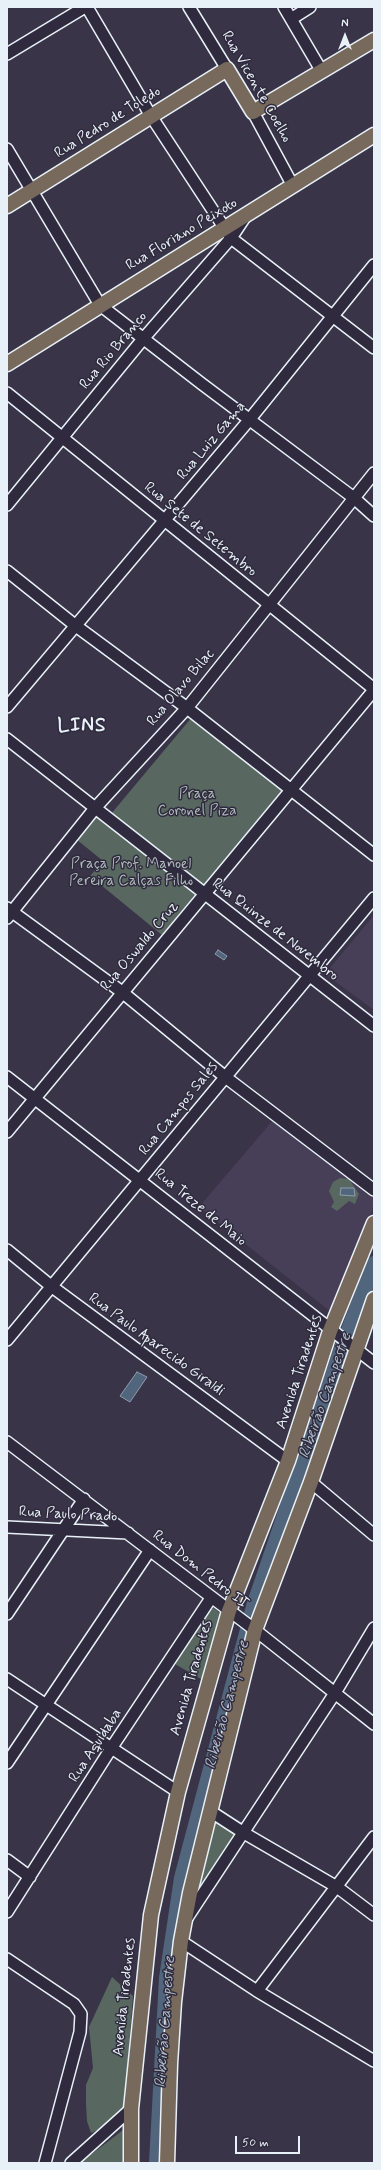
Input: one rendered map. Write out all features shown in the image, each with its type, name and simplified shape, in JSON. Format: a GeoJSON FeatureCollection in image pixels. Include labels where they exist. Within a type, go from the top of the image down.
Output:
{"type":"FeatureCollection","features":[{"type":"Feature","properties":{"kind":"main road"},"geometry":{"type":"LineString","coordinates":[[253,112],[321,70],[374,40]]}},
{"type":"Feature","properties":{"kind":"main road","name":"Rua Pedro de Toledo"},"geometry":{"type":"LineString","coordinates":[[7,206],[227,69]]}},
{"type":"Feature","properties":{"kind":"main road","name":"Rua Vicente Coelho"},"geometry":{"type":"LineString","coordinates":[[227,69],[253,112]]}},
{"type":"Feature","properties":{"kind":"main road","name":"Rua Floriano Peixoto"},"geometry":{"type":"LineString","coordinates":[[7,364],[100,305],[227,233],[245,217],[374,135]]}},
{"type":"Feature","properties":{"kind":"main road","name":"Avenida Tiradentes"},"geometry":{"type":"LineString","coordinates":[[131,2163],[131,2109],[151,1915],[178,1792],[233,1614],[332,1333],[374,1223]]}},
{"type":"Feature","properties":{"kind":"main road"},"geometry":{"type":"LineString","coordinates":[[166,2163],[170,2056],[184,1922],[252,1629],[311,1482],[354,1348],[374,1299]]}},
{"type":"Feature","properties":{"kind":"street"},"geometry":{"type":"LineString","coordinates":[[7,54],[86,7],[151,116],[227,233],[374,348]]}},
{"type":"Feature","properties":{"kind":"street","name":"Rua Vicente Coelho"},"geometry":{"type":"LineString","coordinates":[[189,7],[227,69]]}},
{"type":"Feature","properties":{"kind":"street"},"geometry":{"type":"LineString","coordinates":[[284,7],[321,70]]}},
{"type":"Feature","properties":{"kind":"street"},"geometry":{"type":"LineString","coordinates":[[291,18],[310,7]]}},
{"type":"Feature","properties":{"kind":"street","name":"Rua Vicente Coelho"},"geometry":{"type":"LineString","coordinates":[[253,112],[293,186]]}},
{"type":"Feature","properties":{"kind":"street"},"geometry":{"type":"LineString","coordinates":[[7,149],[100,305],[354,498],[374,516]]}},
{"type":"Feature","properties":{"kind":"street","name":"Rua Rio Branco"},"geometry":{"type":"LineString","coordinates":[[7,505],[60,438],[143,339],[227,233]]}},
{"type":"Feature","properties":{"kind":"street","name":"Rua Luiz Gama"},"geometry":{"type":"LineString","coordinates":[[7,707],[250,419],[332,315],[374,265]]}},
{"type":"Feature","properties":{"kind":"street","name":"Rua Sete de Setembro"},"geometry":{"type":"LineString","coordinates":[[7,393],[60,438],[165,519],[268,605],[374,690]]}},
{"type":"Feature","properties":{"kind":"street","name":"Rua Olavo Bilac"},"geometry":{"type":"LineString","coordinates":[[9,913],[96,807],[186,708],[374,473]]}},
{"type":"Feature","properties":{"kind":"street"},"geometry":{"type":"LineString","coordinates":[[7,571],[76,626],[186,708],[374,855]]}},
{"type":"Feature","properties":{"kind":"street","name":"Rua Oswaldo Cruz"},"geometry":{"type":"LineString","coordinates":[[7,1132],[205,894],[289,790],[374,690]]}},
{"type":"Feature","properties":{"kind":"street","name":"Rua Quinze de Novembro"},"geometry":{"type":"LineString","coordinates":[[7,739],[96,807],[374,1026]]}},
{"type":"Feature","properties":{"kind":"street","name":"Rua Campos Sales"},"geometry":{"type":"LineString","coordinates":[[7,1340],[141,1180],[224,1076],[310,976],[374,898]]}},
{"type":"Feature","properties":{"kind":"street"},"geometry":{"type":"LineString","coordinates":[[9,913],[122,992],[224,1076],[374,1190]]}},
{"type":"Feature","properties":{"kind":"street","name":"Rua Treze de Maio"},"geometry":{"type":"LineString","coordinates":[[7,1077],[34,1100],[141,1180],[332,1333],[374,1363]]}},
{"type":"Feature","properties":{"kind":"street","name":"Rua Paulo Aparecido Giraldi"},"geometry":{"type":"LineString","coordinates":[[7,1250],[51,1286],[288,1461]]}},
{"type":"Feature","properties":{"kind":"street","name":"Rua Dom Pedro II"},"geometry":{"type":"LineString","coordinates":[[7,1442],[84,1499],[374,1724]]}},
{"type":"Feature","properties":{"kind":"street"},"geometry":{"type":"LineString","coordinates":[[311,1482],[374,1535]]}},
{"type":"Feature","properties":{"kind":"street"},"geometry":{"type":"LineString","coordinates":[[7,1614],[61,1531],[84,1499]]}},
{"type":"Feature","properties":{"kind":"street","name":"Rua Paulo Prado"},"geometry":{"type":"LineString","coordinates":[[7,1527],[61,1531],[128,1533]]}},
{"type":"Feature","properties":{"kind":"street"},"geometry":{"type":"LineString","coordinates":[[7,1763],[150,1550]]}},
{"type":"Feature","properties":{"kind":"street","name":"Rua Aquidaba"},"geometry":{"type":"LineString","coordinates":[[7,1912],[112,1748],[211,1598]]}},
{"type":"Feature","properties":{"kind":"street"},"geometry":{"type":"LineString","coordinates":[[184,1922],[244,1834],[335,1693],[374,1628]]}},
{"type":"Feature","properties":{"kind":"street"},"geometry":{"type":"LineString","coordinates":[[7,1679],[178,1792]]}},
{"type":"Feature","properties":{"kind":"street"},"geometry":{"type":"LineString","coordinates":[[210,1811],[244,1834],[336,1887],[374,1915]]}},
{"type":"Feature","properties":{"kind":"street"},"geometry":{"type":"LineString","coordinates":[[257,1991],[374,1837]]}},
{"type":"Feature","properties":{"kind":"street"},"geometry":{"type":"LineString","coordinates":[[7,1860],[30,1876]]}},
{"type":"Feature","properties":{"kind":"street"},"geometry":{"type":"LineString","coordinates":[[181,1941],[257,1991],[374,2062]]}},
{"type":"Feature","properties":{"kind":"street"},"geometry":{"type":"LineString","coordinates":[[7,1959],[74,2004],[81,2014],[80,2032],[45,2163]]}},
{"type":"Feature","properties":{"kind":"street"},"geometry":{"type":"LineString","coordinates":[[71,2163],[131,2109]]}},
{"type":"Feature","properties":{"kind":"shaded area"},"geometry":{"type":"Polygon","coordinates":[[[374,915],[374,1010],[325,974],[374,915]]]}},
{"type":"Feature","properties":{"kind":"shaded area"},"geometry":{"type":"Polygon","coordinates":[[[274,1119],[374,1198],[373,1208],[331,1312],[199,1207],[274,1119]]]}},
{"type":"Feature","properties":{"kind":"green space","name":"Praça Coronel Piza"},"geometry":{"type":"Polygon","coordinates":[[[192,717],[284,791],[204,890],[111,814],[192,717]]]}},
{"type":"Feature","properties":{"kind":"green space","name":"Praça Prof. Manoel Pereira Calças Filho"},"geometry":{"type":"Polygon","coordinates":[[[100,811],[196,893],[162,935],[90,876],[103,861],[76,839],[100,811]]]}},
{"type":"Feature","properties":{"kind":"green space"},"geometry":{"type":"Polygon","coordinates":[[[340,1178],[349,1179],[359,1194],[355,1204],[349,1201],[337,1211],[331,1207],[334,1202],[329,1191],[333,1182],[340,1178]]]}},
{"type":"Feature","properties":{"kind":"green space"},"geometry":{"type":"Polygon","coordinates":[[[214,1608],[222,1615],[203,1679],[201,1679],[175,1664],[209,1610],[214,1608]]]}},
{"type":"Feature","properties":{"kind":"green space"},"geometry":{"type":"Polygon","coordinates":[[[213,1819],[235,1833],[199,1893],[201,1878],[213,1819]]]}},
{"type":"Feature","properties":{"kind":"green space"},"geometry":{"type":"Polygon","coordinates":[[[112,1977],[133,1996],[124,2109],[103,2128],[91,2133],[87,2121],[86,2104],[86,2085],[93,2068],[89,2027],[112,1977]]]}},
{"type":"Feature","properties":{"kind":"green space"},"geometry":{"type":"Polygon","coordinates":[[[123,2130],[124,2163],[80,2163],[123,2130]]]}},
{"type":"Feature","properties":{"kind":"water"},"geometry":{"type":"Polygon","coordinates":[[[218,950],[227,956],[224,960],[215,954],[218,950]]]}},
{"type":"Feature","properties":{"kind":"water"},"geometry":{"type":"Polygon","coordinates":[[[341,1188],[354,1188],[355,1196],[340,1195],[341,1188]]]}},
{"type":"Feature","properties":{"kind":"water"},"geometry":{"type":"Polygon","coordinates":[[[137,1372],[147,1377],[130,1402],[120,1396],[137,1372]]]}},
{"type":"Feature","properties":{"kind":"waterway","name":"Ribeirão Campestre"},"geometry":{"type":"LineString","coordinates":[[157,2163],[167,1978],[182,1878],[255,1603],[340,1354],[374,1264]]}},
{"type":"Feature","properties":{"kind":"district","name":"LINS"},"geometry":{"type":"Point","coordinates":[82,727]}}]}
